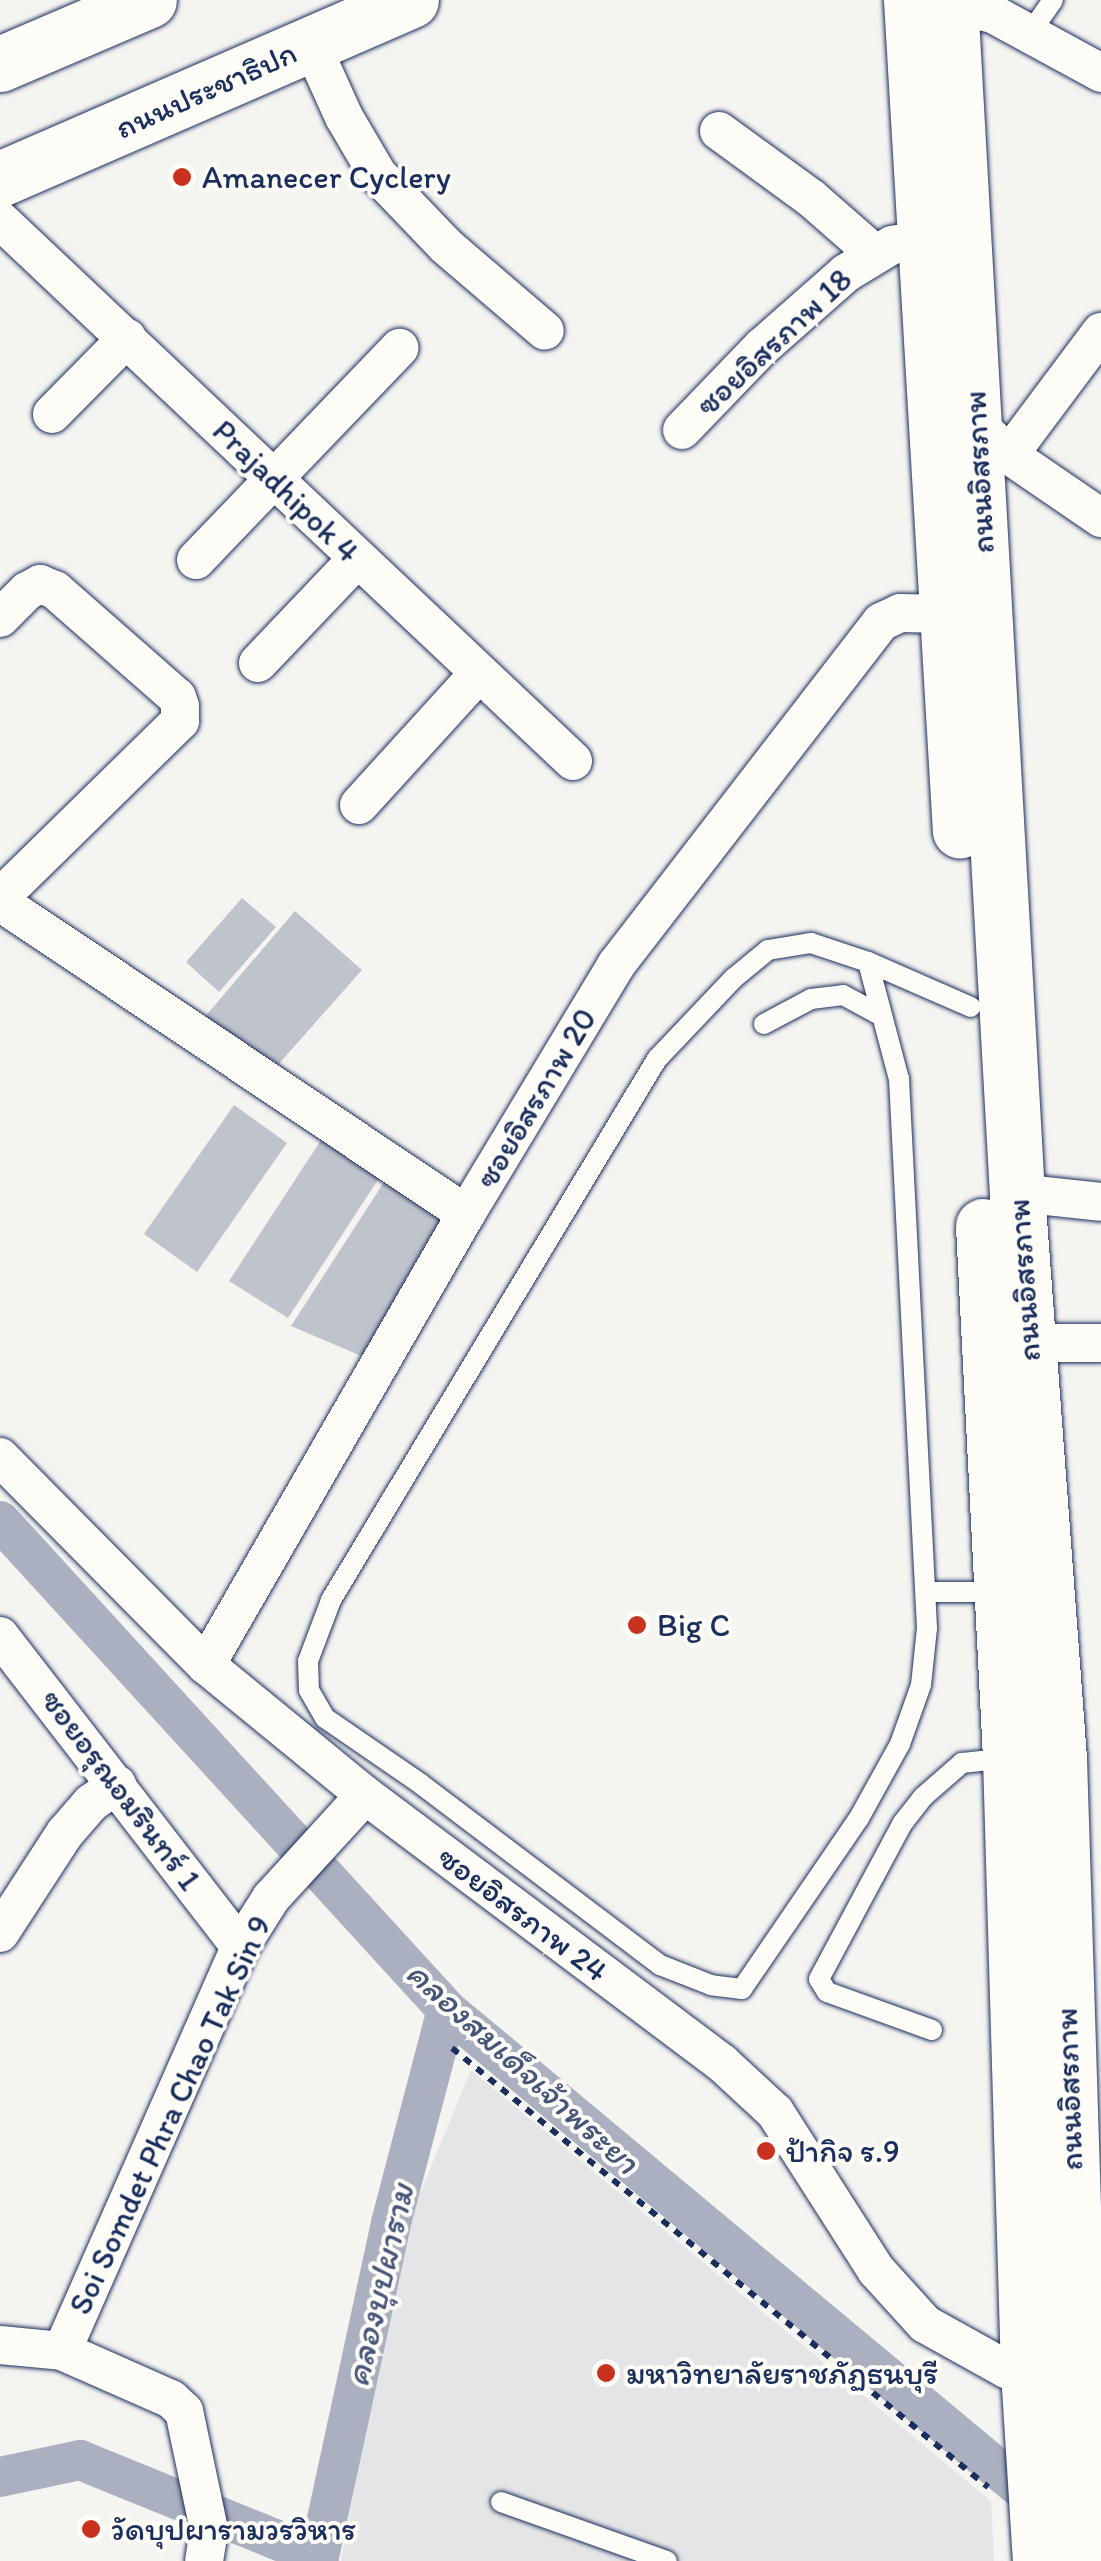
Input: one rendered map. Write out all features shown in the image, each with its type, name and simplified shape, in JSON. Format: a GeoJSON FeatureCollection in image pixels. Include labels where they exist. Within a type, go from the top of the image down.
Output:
{"type":"FeatureCollection","features":[{"type":"Feature","properties":{"kind":"main road"},"geometry":{"type":"LineString","coordinates":[[0,64],[149,0]]}},
{"type":"Feature","properties":{"kind":"main road","name":"ถนนประชาธิปก"},"geometry":{"type":"LineString","coordinates":[[0,180],[411,0]]}},
{"type":"Feature","properties":{"kind":"main road"},"geometry":{"type":"LineString","coordinates":[[937,2],[900,246],[948,614],[1002,1592],[1034,1758],[1028,2371],[1059,2523]]}},
{"type":"Feature","properties":{"kind":"main road","name":"ถนนอิสรภาพ"},"geometry":{"type":"LineString","coordinates":[[937,2],[992,439],[1017,1193],[1028,1343],[1034,1758],[1059,2523]]}},
{"type":"Feature","properties":{"kind":"street"},"geometry":{"type":"LineString","coordinates":[[937,2],[994,14],[1101,73]]}},
{"type":"Feature","properties":{"kind":"street"},"geometry":{"type":"LineString","coordinates":[[311,44],[344,117],[378,174],[446,246],[545,331]]}},
{"type":"Feature","properties":{"kind":"street"},"geometry":{"type":"LineString","coordinates":[[719,130],[811,198],[900,246]]}},
{"type":"Feature","properties":{"kind":"street","name":"Prajadhipok 4"},"geometry":{"type":"LineString","coordinates":[[0,220],[573,761]]}},
{"type":"Feature","properties":{"kind":"street","name":"ซอยอิสรภาพ 18"},"geometry":{"type":"LineString","coordinates":[[682,430],[762,348],[846,273],[900,246]]}},
{"type":"Feature","properties":{"kind":"street"},"geometry":{"type":"LineString","coordinates":[[1101,332],[992,439],[1101,518]]}},
{"type":"Feature","properties":{"kind":"street"},"geometry":{"type":"LineString","coordinates":[[52,414],[126,338]]}},
{"type":"Feature","properties":{"kind":"street"},"geometry":{"type":"LineString","coordinates":[[196,560],[399,348]]}},
{"type":"Feature","properties":{"kind":"street"},"geometry":{"type":"LineString","coordinates":[[258,663],[356,560]]}},
{"type":"Feature","properties":{"kind":"street"},"geometry":{"type":"LineString","coordinates":[[0,618],[27,590],[40,584],[55,590],[177,697],[180,721],[0,900],[466,1214]]}},
{"type":"Feature","properties":{"kind":"street","name":"ซอยอิสรภาพ 20"},"geometry":{"type":"LineString","coordinates":[[206,1665],[466,1214],[616,965],[882,622],[900,613],[948,614]]}},
{"type":"Feature","properties":{"kind":"street"},"geometry":{"type":"LineString","coordinates":[[360,805],[479,673]]}},
{"type":"Feature","properties":{"kind":"street"},"geometry":{"type":"LineString","coordinates":[[1017,1193],[1101,1202]]}},
{"type":"Feature","properties":{"kind":"street"},"geometry":{"type":"LineString","coordinates":[[1028,1343],[1101,1344]]}},
{"type":"Feature","properties":{"kind":"street","name":"ซอยอิสรภาพ 24"},"geometry":{"type":"LineString","coordinates":[[0,1457],[206,1665],[364,1794],[722,2062],[775,2112],[876,2270],[925,2324],[1006,2369],[1028,2371]]}},
{"type":"Feature","properties":{"kind":"street","name":"ซอยอรุณอมรินทร์ 1"},"geometry":{"type":"LineString","coordinates":[[0,1636],[240,1947]]}},
{"type":"Feature","properties":{"kind":"street"},"geometry":{"type":"LineString","coordinates":[[0,1933],[65,1833],[91,1803],[118,1785]]}},
{"type":"Feature","properties":{"kind":"street","name":"Soi Somdet Phra Chao Tak Sin 9"},"geometry":{"type":"LineString","coordinates":[[62,2351],[240,1947],[271,1898],[364,1794]]}},
{"type":"Feature","properties":{"kind":"street"},"geometry":{"type":"LineString","coordinates":[[0,2345],[62,2351],[170,2400],[188,2422],[199,2471],[206,2546]]}},
{"type":"Feature","properties":{"kind":"lane"},"geometry":{"type":"LineString","coordinates":[[1030,34],[1054,0]]}},
{"type":"Feature","properties":{"kind":"lane"},"geometry":{"type":"LineString","coordinates":[[868,962],[899,1079],[926,1592],[927,1628],[920,1685],[900,1744],[859,1818],[742,1990],[712,1985],[660,1965],[421,1784],[325,1718],[309,1690],[308,1661],[330,1600],[657,1058],[734,978],[768,950],[810,943],[868,962],[971,1007]]}},
{"type":"Feature","properties":{"kind":"lane"},"geometry":{"type":"LineString","coordinates":[[764,1024],[811,1000],[843,995],[882,1016]]}},
{"type":"Feature","properties":{"kind":"lane"},"geometry":{"type":"LineString","coordinates":[[926,1592],[1002,1592]]}},
{"type":"Feature","properties":{"kind":"lane"},"geometry":{"type":"LineString","coordinates":[[932,2030],[827,1992],[819,1980],[902,1824],[923,1797],[962,1763],[1034,1758]]}},
{"type":"Feature","properties":{"kind":"lane"},"geometry":{"type":"LineString","coordinates":[[501,2502],[666,2561]]}},
{"type":"Feature","properties":{"kind":"path"},"geometry":{"type":"LineString","coordinates":[[452,2048],[1059,2523]]}},
{"type":"Feature","properties":{"kind":"shaded area","name":"มหาวิทยาลัยราชภัฏธนบุรี"},"geometry":{"type":"Polygon","coordinates":[[[471,2070],[991,2501],[994,2561],[341,2561],[398,2246],[471,2070]]]}},
{"type":"Feature","properties":{"kind":"building"},"geometry":{"type":"Polygon","coordinates":[[[242,898],[276,927],[219,992],[186,962],[242,898]]]}},
{"type":"Feature","properties":{"kind":"building"},"geometry":{"type":"Polygon","coordinates":[[[295,911],[362,970],[269,1075],[198,1025],[295,911]]]}},
{"type":"Feature","properties":{"kind":"building"},"geometry":{"type":"Polygon","coordinates":[[[234,1105],[287,1143],[197,1272],[144,1234],[234,1105]]]}},
{"type":"Feature","properties":{"kind":"building"},"geometry":{"type":"Polygon","coordinates":[[[323,1137],[381,1175],[288,1318],[229,1281],[323,1137]]]}},
{"type":"Feature","properties":{"kind":"building"},"geometry":{"type":"Polygon","coordinates":[[[386,1179],[446,1221],[366,1358],[291,1326],[386,1179]]]}},
{"type":"Feature","properties":{"kind":"waterway","name":"คลองสมเด็จเจ้าพระยา"},"geometry":{"type":"LineString","coordinates":[[0,1521],[447,2010],[1048,2511]]}},
{"type":"Feature","properties":{"kind":"waterway","name":"คลองบุปผาราม"},"geometry":{"type":"LineString","coordinates":[[318,2561],[391,2223],[447,2010]]}},
{"type":"Feature","properties":{"kind":"waterway"},"geometry":{"type":"LineString","coordinates":[[0,2477],[80,2460],[319,2557]]}},
{"type":"Feature","properties":{"kind":"place","name":"Amanecer Cyclery"},"geometry":{"type":"Point","coordinates":[182,177]}},
{"type":"Feature","properties":{"kind":"place","name":"Big C"},"geometry":{"type":"Point","coordinates":[637,1625]}},
{"type":"Feature","properties":{"kind":"place","name":"ป้ากิจ ร.9"},"geometry":{"type":"Point","coordinates":[766,2151]}},
{"type":"Feature","properties":{"kind":"place","name":"มหาวิทยาลัยราชภัฏธนบุรี"},"geometry":{"type":"Point","coordinates":[606,2373]}},
{"type":"Feature","properties":{"kind":"place","name":"วัดบุปผารามวรวิหาร"},"geometry":{"type":"Point","coordinates":[91,2529]}}]}
